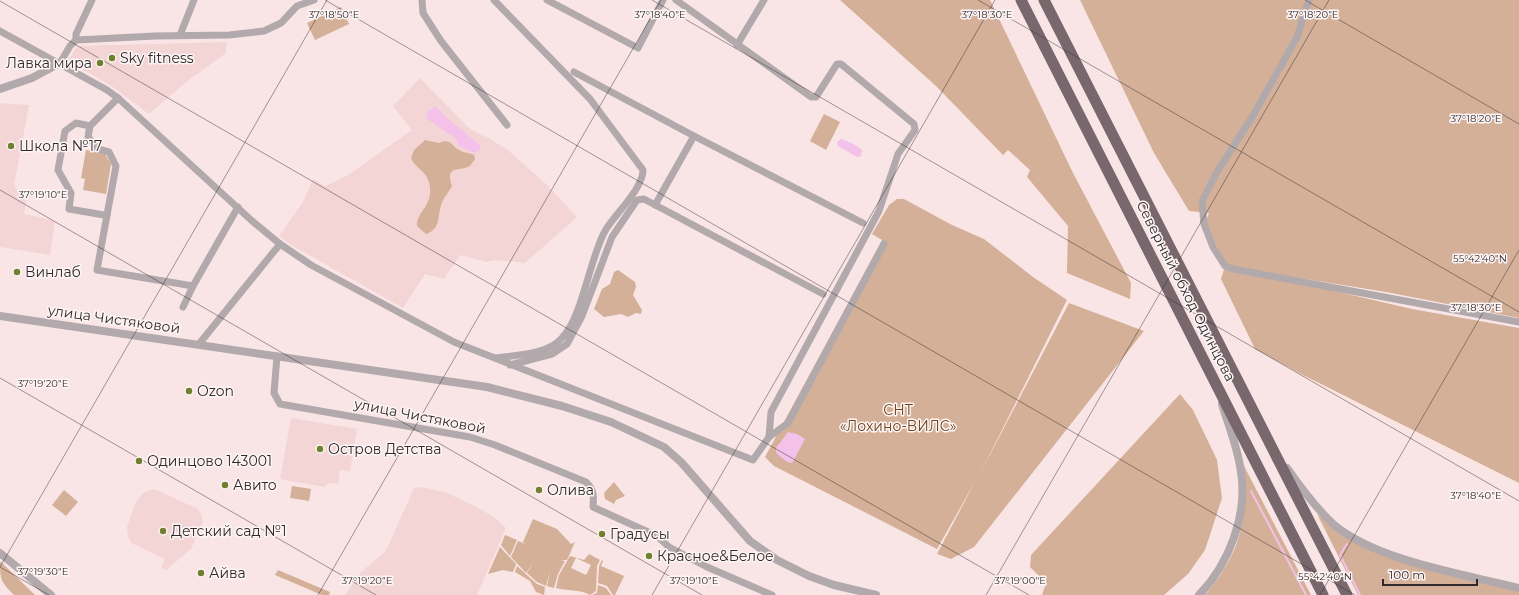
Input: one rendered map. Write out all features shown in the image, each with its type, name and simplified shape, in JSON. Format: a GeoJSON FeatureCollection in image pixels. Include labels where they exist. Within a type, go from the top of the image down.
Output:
{"type":"FeatureCollection","features":[{"type":"Feature","properties":{"kind":"highway","name":"Северный обход Одинцова"},"geometry":{"type":"LineString","coordinates":[[1021,0],[1323,595]]}},
{"type":"Feature","properties":{"kind":"highway","name":"Северный обход Одинцова"},"geometry":{"type":"LineString","coordinates":[[1044,0],[1347,595]]}},
{"type":"Feature","properties":{"kind":"street"},"geometry":{"type":"LineString","coordinates":[[76,40],[76,34],[92,0]]}},
{"type":"Feature","properties":{"kind":"street"},"geometry":{"type":"LineString","coordinates":[[180,36],[194,0]]}},
{"type":"Feature","properties":{"kind":"street"},"geometry":{"type":"LineString","coordinates":[[0,89],[32,78],[60,64],[70,46],[76,40],[229,35],[264,31],[281,23],[297,6],[314,0]]}},
{"type":"Feature","properties":{"kind":"street"},"geometry":{"type":"LineString","coordinates":[[422,0],[423,14],[441,41],[507,124]]}},
{"type":"Feature","properties":{"kind":"street"},"geometry":{"type":"LineString","coordinates":[[493,358],[544,349],[561,339],[572,322],[587,276],[605,231],[627,202],[642,177],[643,170],[590,99],[494,0]]}},
{"type":"Feature","properties":{"kind":"street"},"geometry":{"type":"LineString","coordinates":[[548,0],[638,48],[663,0]]}},
{"type":"Feature","properties":{"kind":"street"},"geometry":{"type":"LineString","coordinates":[[676,0],[811,97],[816,97],[837,64],[841,64],[914,124],[915,130],[898,154],[879,211],[772,412],[769,437]]}},
{"type":"Feature","properties":{"kind":"street"},"geometry":{"type":"LineString","coordinates":[[737,45],[764,0]]}},
{"type":"Feature","properties":{"kind":"street"},"geometry":{"type":"LineString","coordinates":[[1309,0],[1297,36],[1254,114],[1217,172],[1202,201],[1204,224],[1212,247],[1225,266],[1233,269],[1519,322]]}},
{"type":"Feature","properties":{"kind":"street"},"geometry":{"type":"LineString","coordinates":[[0,31],[108,90],[280,244],[311,265],[448,339],[510,365],[753,460],[769,437],[788,423],[884,244]]}},
{"type":"Feature","properties":{"kind":"street"},"geometry":{"type":"LineString","coordinates":[[574,72],[863,223]]}},
{"type":"Feature","properties":{"kind":"street"},"geometry":{"type":"LineString","coordinates":[[118,98],[90,126],[88,137],[98,149],[109,152],[116,166],[97,270],[194,286]]}},
{"type":"Feature","properties":{"kind":"street"},"geometry":{"type":"LineString","coordinates":[[90,126],[76,123],[65,131],[58,171],[71,193],[69,209],[107,215]]}},
{"type":"Feature","properties":{"kind":"street"},"geometry":{"type":"LineString","coordinates":[[655,205],[694,136]]}},
{"type":"Feature","properties":{"kind":"street"},"geometry":{"type":"LineString","coordinates":[[510,365],[552,354],[567,344],[582,316],[612,237],[637,200],[644,199],[823,294]]}},
{"type":"Feature","properties":{"kind":"street"},"geometry":{"type":"LineString","coordinates":[[183,306],[238,207]]}},
{"type":"Feature","properties":{"kind":"street"},"geometry":{"type":"LineString","coordinates":[[199,344],[280,244]]}},
{"type":"Feature","properties":{"kind":"street","name":"улица Чистяковой"},"geometry":{"type":"LineString","coordinates":[[0,316],[486,387],[562,406],[611,422],[664,447],[681,462],[750,541],[777,560],[809,576],[834,585],[876,595]]}},
{"type":"Feature","properties":{"kind":"street","name":"улица Чистяковой"},"geometry":{"type":"LineString","coordinates":[[277,356],[274,393],[280,404],[470,437],[495,445],[586,482],[592,488],[594,497],[593,507],[658,536],[669,547],[707,567],[772,595]]}},
{"type":"Feature","properties":{"kind":"street"},"geometry":{"type":"LineString","coordinates":[[1199,595],[1218,572],[1227,555],[1234,538],[1242,499],[1242,473],[1236,446],[1211,373]]}},
{"type":"Feature","properties":{"kind":"street"},"geometry":{"type":"LineString","coordinates":[[1271,446],[1319,510],[1335,525],[1363,543],[1401,558],[1519,588]]}},
{"type":"Feature","properties":{"kind":"street"},"geometry":{"type":"LineString","coordinates":[[0,553],[51,595]]}},
{"type":"Feature","properties":{"kind":"shaded area"},"geometry":{"type":"Polygon","coordinates":[[[227,42],[226,53],[190,79],[149,114],[113,87],[68,61],[77,46],[227,42]]]}},
{"type":"Feature","properties":{"kind":"shaded area"},"geometry":{"type":"Polygon","coordinates":[[[420,78],[470,129],[509,151],[547,185],[577,217],[525,263],[496,260],[487,262],[460,255],[444,279],[425,274],[403,308],[293,246],[279,236],[303,202],[313,179],[325,186],[348,175],[412,130],[393,106],[420,78]]]}},
{"type":"Feature","properties":{"kind":"shaded area","name":"Школа №17"},"geometry":{"type":"Polygon","coordinates":[[[0,103],[29,105],[14,186],[26,202],[24,214],[55,221],[50,255],[0,247],[0,103]]]}},
{"type":"Feature","properties":{"kind":"shaded area"},"geometry":{"type":"Polygon","coordinates":[[[435,106],[448,119],[480,145],[480,150],[475,153],[459,146],[455,138],[427,119],[427,112],[435,106]]]}},
{"type":"Feature","properties":{"kind":"shaded area"},"geometry":{"type":"Polygon","coordinates":[[[841,139],[854,144],[862,150],[861,156],[857,157],[838,146],[837,142],[841,139]]]}},
{"type":"Feature","properties":{"kind":"shaded area","name":"Остров Детства"},"geometry":{"type":"Polygon","coordinates":[[[291,418],[357,429],[350,471],[340,470],[338,484],[328,483],[325,487],[280,479],[291,418]]]}},
{"type":"Feature","properties":{"kind":"shaded area"},"geometry":{"type":"Polygon","coordinates":[[[788,432],[797,434],[805,439],[792,463],[787,462],[776,453],[776,448],[788,432]]]}},
{"type":"Feature","properties":{"kind":"shaded area"},"geometry":{"type":"Polygon","coordinates":[[[422,487],[447,493],[473,505],[494,517],[506,528],[477,595],[345,595],[361,572],[386,551],[414,488],[422,487]]]}},
{"type":"Feature","properties":{"kind":"shaded area","name":"Детский сад №1"},"geometry":{"type":"Polygon","coordinates":[[[154,489],[198,509],[202,516],[203,522],[191,549],[166,570],[161,568],[165,559],[131,543],[128,536],[127,527],[136,502],[143,493],[154,489]]]}},
{"type":"Feature","properties":{"kind":"green space"},"geometry":{"type":"Polygon","coordinates":[[[840,0],[990,0],[1073,173],[1131,283],[1130,299],[1067,273],[1068,226],[1027,177],[1030,170],[1008,150],[1003,155],[936,86],[840,0]]]}},
{"type":"Feature","properties":{"kind":"green space"},"geometry":{"type":"Polygon","coordinates":[[[1080,0],[1519,0],[1519,318],[1386,292],[1231,267],[1412,309],[1519,328],[1519,483],[1303,375],[1255,349],[1221,279],[1225,266],[1227,266],[1205,224],[1209,213],[1189,211],[1154,153],[1080,0]]]}},
{"type":"Feature","properties":{"kind":"green space"},"geometry":{"type":"Polygon","coordinates":[[[341,7],[349,24],[315,40],[307,23],[341,7]]]}},
{"type":"Feature","properties":{"kind":"green space"},"geometry":{"type":"Polygon","coordinates":[[[824,114],[840,122],[826,150],[810,141],[824,114]]]}},
{"type":"Feature","properties":{"kind":"green space"},"geometry":{"type":"Polygon","coordinates":[[[425,140],[439,143],[443,141],[449,142],[461,151],[474,155],[475,159],[470,166],[451,172],[450,179],[452,186],[442,202],[438,222],[431,232],[426,234],[417,226],[417,221],[430,197],[429,182],[428,178],[411,158],[414,150],[425,140]]]}},
{"type":"Feature","properties":{"kind":"green space"},"geometry":{"type":"Polygon","coordinates":[[[86,150],[105,154],[111,164],[106,194],[83,190],[85,179],[81,178],[86,150]]]}},
{"type":"Feature","properties":{"kind":"green space","name":"СНТ «Лохино-ВИЛС»"},"geometry":{"type":"Polygon","coordinates":[[[897,199],[904,199],[952,225],[984,239],[1033,277],[1067,300],[980,474],[1069,303],[1144,331],[974,547],[951,559],[937,554],[976,480],[937,549],[774,466],[765,457],[882,240],[872,234],[889,205],[897,199]]]}},
{"type":"Feature","properties":{"kind":"green space"},"geometry":{"type":"Polygon","coordinates":[[[618,270],[635,282],[636,287],[633,295],[642,310],[641,314],[636,313],[628,317],[621,314],[604,317],[594,309],[602,289],[610,284],[614,272],[618,270]]]}},
{"type":"Feature","properties":{"kind":"green space"},"geometry":{"type":"Polygon","coordinates":[[[1180,394],[1193,410],[1217,460],[1222,498],[1205,550],[1188,574],[1164,595],[1042,595],[1046,583],[1030,567],[1031,555],[1180,394]]]}},
{"type":"Feature","properties":{"kind":"green space"},"geometry":{"type":"Polygon","coordinates":[[[1243,464],[1311,595],[1205,595],[1227,564],[1240,534],[1245,501],[1243,464]]]}},
{"type":"Feature","properties":{"kind":"green space"},"geometry":{"type":"Polygon","coordinates":[[[614,482],[625,496],[616,500],[614,504],[605,499],[604,493],[614,482]]]}},
{"type":"Feature","properties":{"kind":"green space"},"geometry":{"type":"Polygon","coordinates":[[[292,486],[311,489],[309,501],[290,498],[292,486]]]}},
{"type":"Feature","properties":{"kind":"green space"},"geometry":{"type":"Polygon","coordinates":[[[64,490],[78,502],[66,516],[52,505],[64,490]]]}},
{"type":"Feature","properties":{"kind":"green space"},"geometry":{"type":"Polygon","coordinates":[[[1317,514],[1347,538],[1519,592],[1519,595],[1358,595],[1317,514]]]}},
{"type":"Feature","properties":{"kind":"green space"},"geometry":{"type":"Polygon","coordinates":[[[533,519],[557,529],[571,544],[575,542],[567,560],[561,560],[565,561],[558,574],[554,588],[547,586],[550,571],[546,586],[537,582],[527,573],[533,563],[526,573],[511,557],[518,541],[526,544],[523,542],[533,519]]]}},
{"type":"Feature","properties":{"kind":"green space"},"geometry":{"type":"Polygon","coordinates":[[[505,535],[517,540],[510,556],[501,545],[505,535]]]}},
{"type":"Feature","properties":{"kind":"green space"},"geometry":{"type":"Polygon","coordinates":[[[500,547],[516,564],[513,572],[503,570],[488,574],[500,547]]]}},
{"type":"Feature","properties":{"kind":"green space"},"geometry":{"type":"Polygon","coordinates":[[[589,554],[600,560],[597,566],[596,591],[590,595],[582,592],[556,588],[559,575],[570,556],[584,560],[589,554]],[[576,558],[571,568],[586,575],[591,565],[576,558]]]}},
{"type":"Feature","properties":{"kind":"green space"},"geometry":{"type":"Polygon","coordinates":[[[602,560],[601,566],[624,576],[615,595],[613,595],[607,586],[598,583],[599,566],[602,560]]]}},
{"type":"Feature","properties":{"kind":"green space"},"geometry":{"type":"Polygon","coordinates":[[[0,562],[35,595],[14,595],[6,587],[2,580],[0,573],[0,562]]]}},
{"type":"Feature","properties":{"kind":"green space"},"geometry":{"type":"Polygon","coordinates":[[[517,566],[537,584],[545,587],[544,595],[536,592],[530,581],[515,572],[517,566]]]}},
{"type":"Feature","properties":{"kind":"green space"},"geometry":{"type":"Polygon","coordinates":[[[278,570],[330,592],[329,595],[322,595],[275,575],[278,570]]]}},
{"type":"Feature","properties":{"kind":"green space"},"geometry":{"type":"Polygon","coordinates":[[[598,585],[606,588],[611,595],[592,595],[597,593],[598,585]]]}},
{"type":"Feature","properties":{"kind":"waterway"},"geometry":{"type":"LineString","coordinates":[[1251,491],[1306,595]]}},
{"type":"Feature","properties":{"kind":"waterway"},"geometry":{"type":"LineString","coordinates":[[1347,544],[1340,555],[1360,595]]}},
{"type":"Feature","properties":{"kind":"place","name":"Sky fitness"},"geometry":{"type":"Point","coordinates":[112,58]}},
{"type":"Feature","properties":{"kind":"place","name":"Лавка мира"},"geometry":{"type":"Point","coordinates":[100,63]}},
{"type":"Feature","properties":{"kind":"place","name":"Школа №17"},"geometry":{"type":"Point","coordinates":[11,146]}},
{"type":"Feature","properties":{"kind":"place","name":"Винлаб"},"geometry":{"type":"Point","coordinates":[17,272]}},
{"type":"Feature","properties":{"kind":"place","name":"Ozon"},"geometry":{"type":"Point","coordinates":[189,391]}},
{"type":"Feature","properties":{"kind":"place","name":"Остров Детства"},"geometry":{"type":"Point","coordinates":[320,449]}},
{"type":"Feature","properties":{"kind":"place","name":"Одинцово 143001"},"geometry":{"type":"Point","coordinates":[139,461]}},
{"type":"Feature","properties":{"kind":"place","name":"Авито"},"geometry":{"type":"Point","coordinates":[225,485]}},
{"type":"Feature","properties":{"kind":"place","name":"Олива"},"geometry":{"type":"Point","coordinates":[539,490]}},
{"type":"Feature","properties":{"kind":"place","name":"Детский сад №1"},"geometry":{"type":"Point","coordinates":[163,531]}},
{"type":"Feature","properties":{"kind":"place","name":"Градусы"},"geometry":{"type":"Point","coordinates":[602,534]}},
{"type":"Feature","properties":{"kind":"place","name":"Красное&Белое"},"geometry":{"type":"Point","coordinates":[649,556]}},
{"type":"Feature","properties":{"kind":"place","name":"Айва"},"geometry":{"type":"Point","coordinates":[201,573]}}]}
